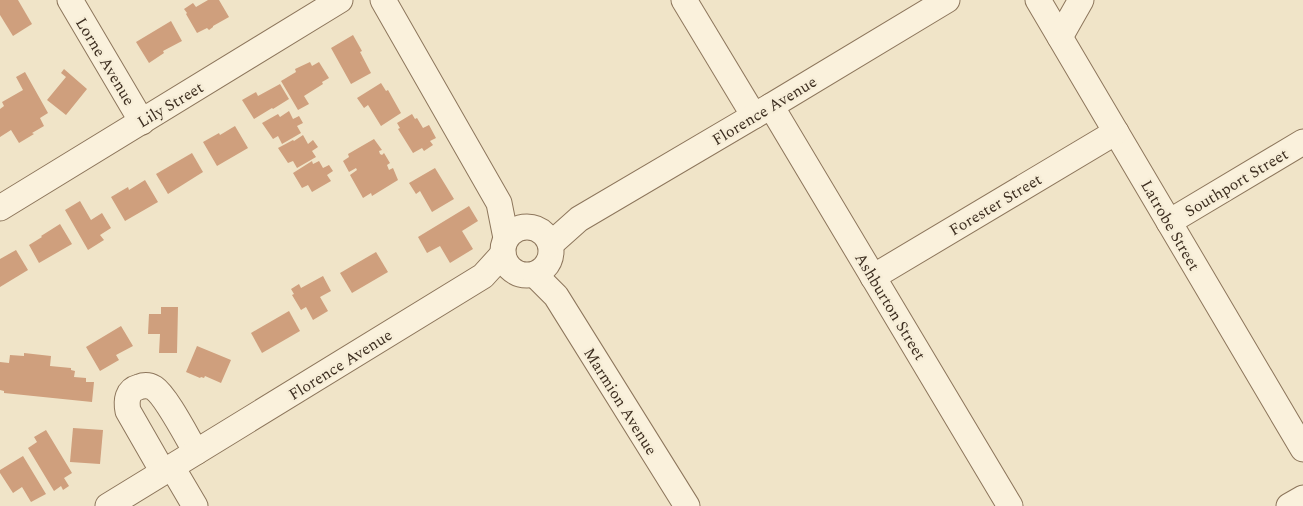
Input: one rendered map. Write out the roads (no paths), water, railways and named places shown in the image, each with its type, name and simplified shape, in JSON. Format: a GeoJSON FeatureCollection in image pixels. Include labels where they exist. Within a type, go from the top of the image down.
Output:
{"type":"FeatureCollection","features":[{"type":"Feature","properties":{"kind":"street","name":"Lorne Avenue"},"geometry":{"type":"LineString","coordinates":[[70,0],[142,122]]}},
{"type":"Feature","properties":{"kind":"street","name":"Lily Street"},"geometry":{"type":"LineString","coordinates":[[0,208],[340,0]]}},
{"type":"Feature","properties":{"kind":"street"},"geometry":{"type":"LineString","coordinates":[[383,0],[499,203],[528,250]]}},
{"type":"Feature","properties":{"kind":"street","name":"Ashburton Street"},"geometry":{"type":"LineString","coordinates":[[684,0],[762,111],[873,276],[1010,506]]}},
{"type":"Feature","properties":{"kind":"street","name":"Florence Avenue"},"geometry":{"type":"LineString","coordinates":[[108,506],[483,276],[762,111],[914,8],[948,0]]}},
{"type":"Feature","properties":{"kind":"street","name":"Latrobe Street"},"geometry":{"type":"LineString","coordinates":[[1038,0],[1303,449]]}},
{"type":"Feature","properties":{"kind":"street"},"geometry":{"type":"LineString","coordinates":[[1060,37],[1081,0]]}},
{"type":"Feature","properties":{"kind":"street","name":"Forester Street"},"geometry":{"type":"LineString","coordinates":[[873,276],[1116,132]]}},
{"type":"Feature","properties":{"kind":"street","name":"Southport Street"},"geometry":{"type":"LineString","coordinates":[[1169,222],[1303,142]]}},
{"type":"Feature","properties":{"kind":"street","name":"Marmion Avenue"},"geometry":{"type":"LineString","coordinates":[[528,250],[687,506]]}},
{"type":"Feature","properties":{"kind":"street"},"geometry":{"type":"LineString","coordinates":[[195,506],[167,470],[128,411],[126,403],[129,394],[134,388],[144,385],[153,387],[170,408],[196,452]]}},
{"type":"Feature","properties":{"kind":"street"},"geometry":{"type":"LineString","coordinates":[[1290,506],[1303,498]]}}]}
